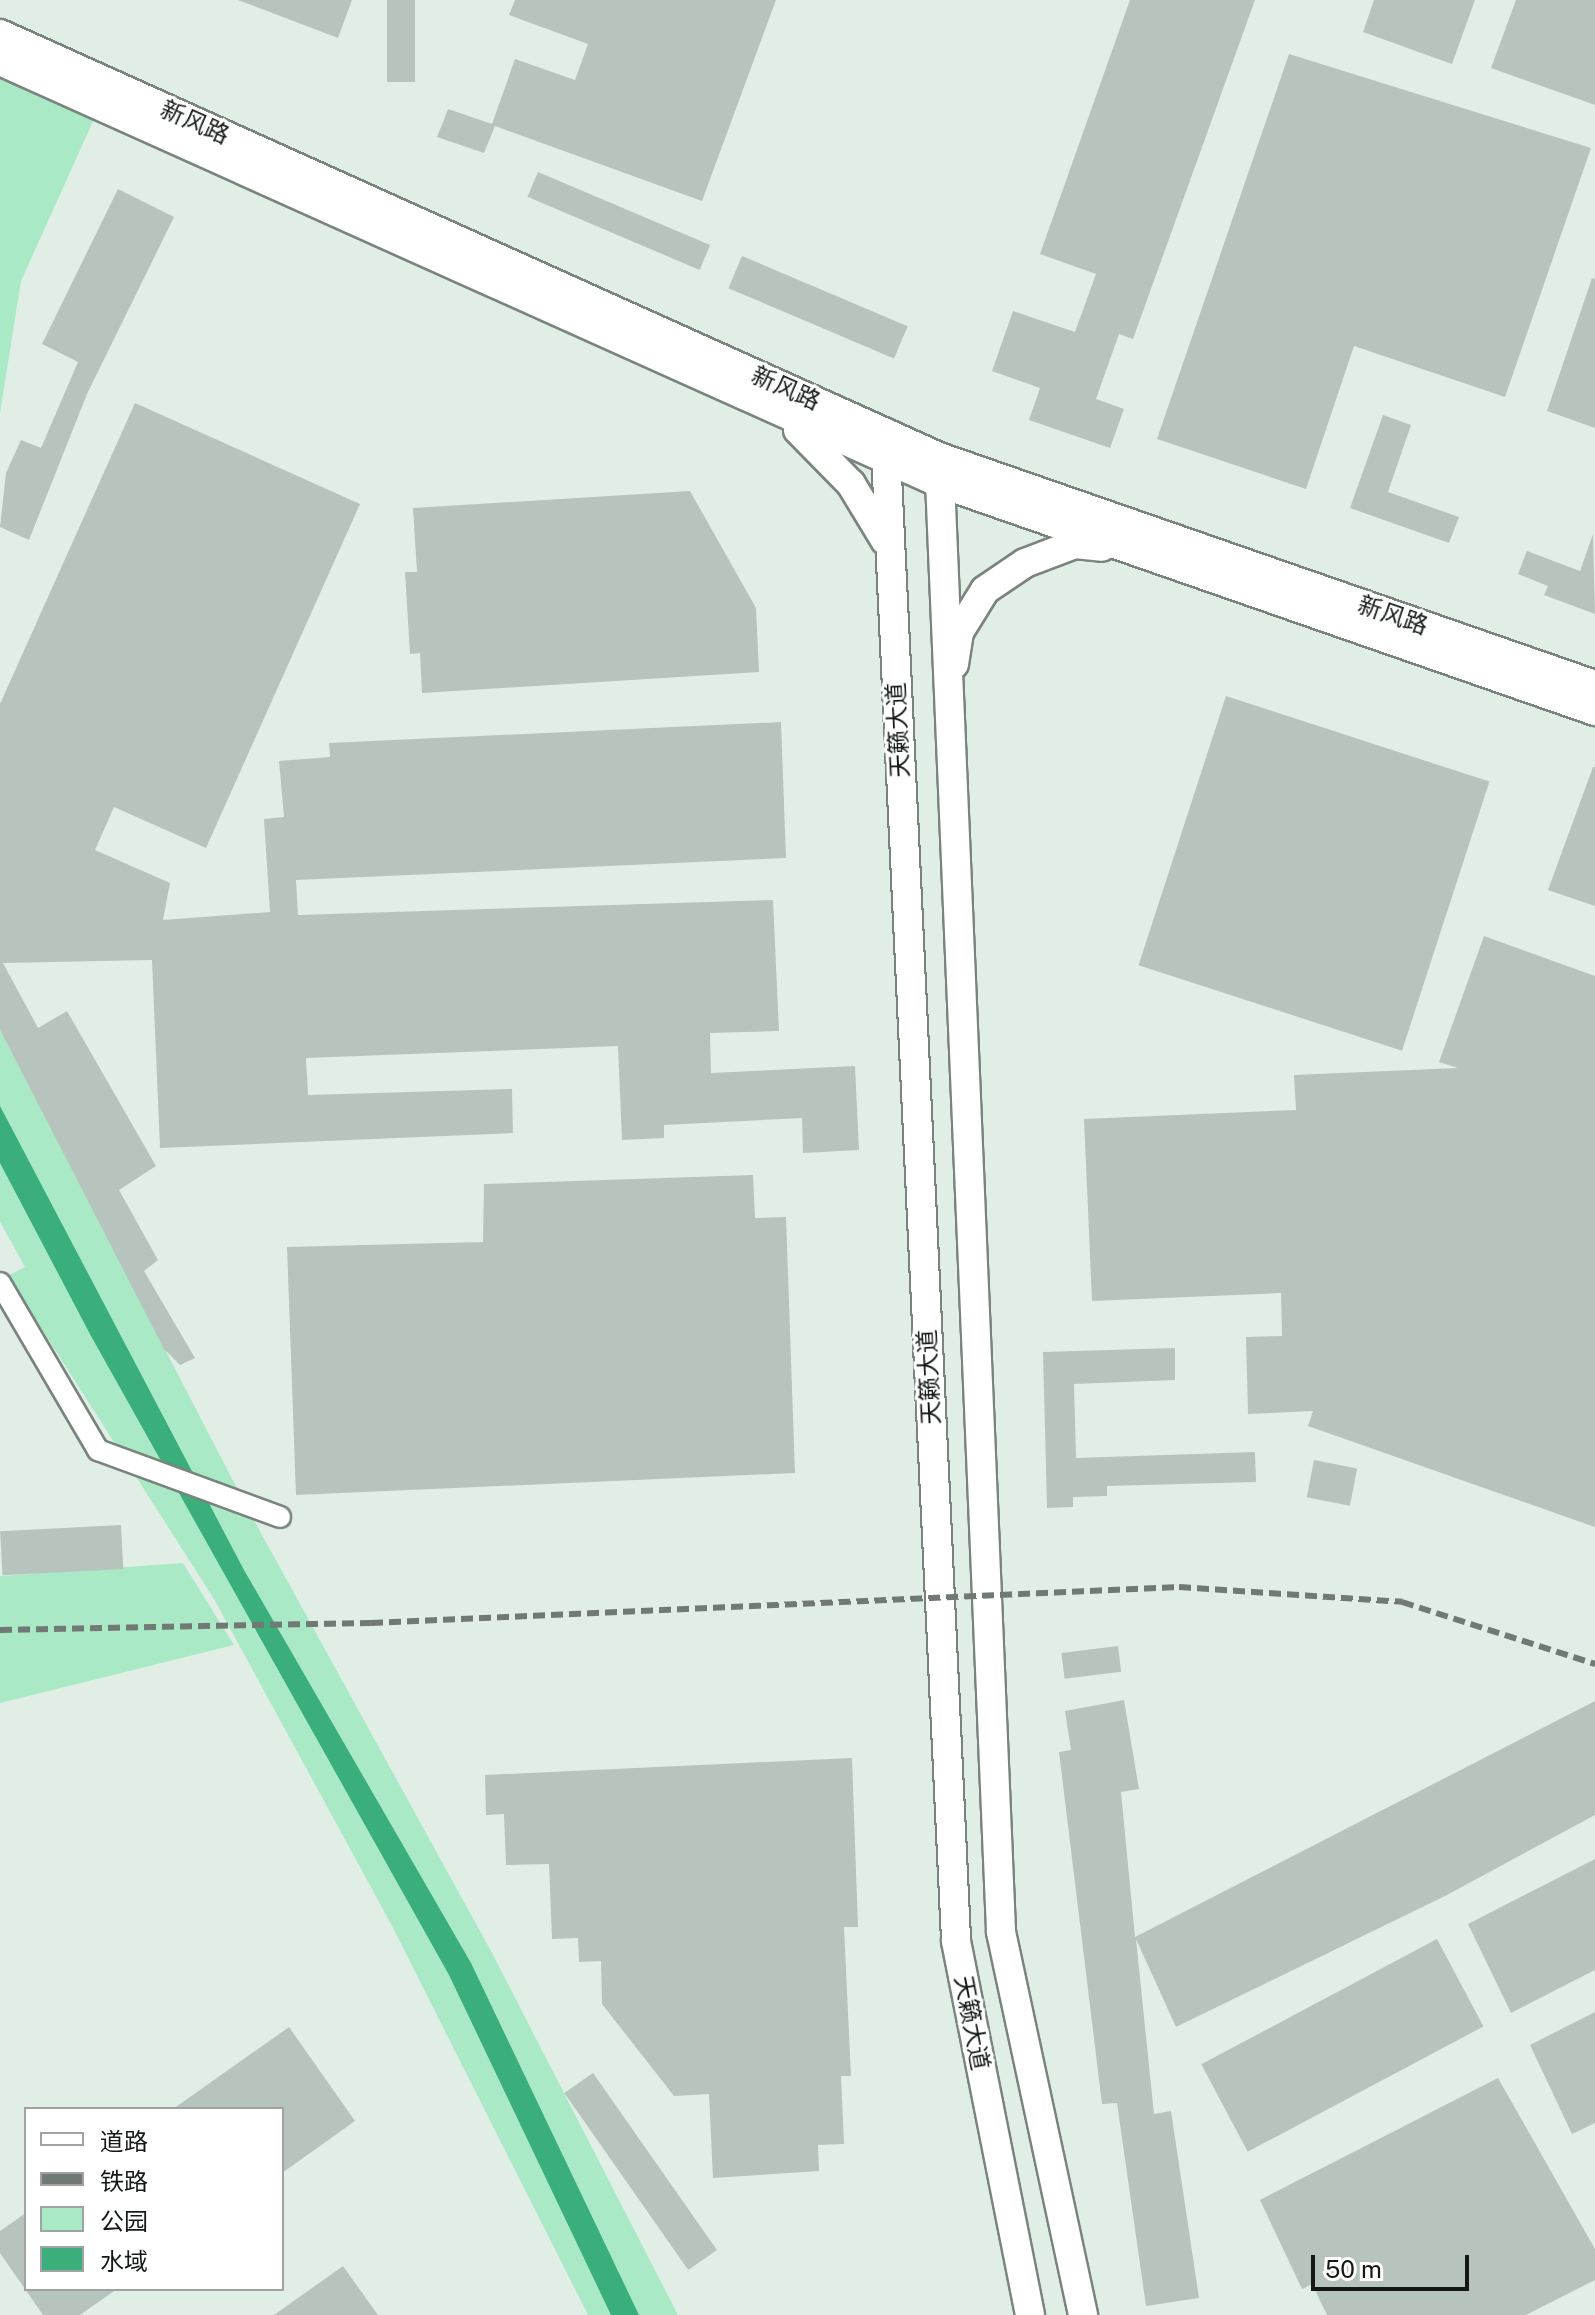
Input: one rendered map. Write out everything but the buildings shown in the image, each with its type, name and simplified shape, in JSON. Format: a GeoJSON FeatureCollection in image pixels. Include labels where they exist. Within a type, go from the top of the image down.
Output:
{"type":"FeatureCollection","features":[{"type":"Feature","properties":{"kind":"main road","name":"新风路"},"geometry":{"type":"LineString","coordinates":[[0,34],[938,470],[1128,549],[1595,711]]}},
{"type":"Feature","properties":{"kind":"main road","name":"新风路"},"geometry":{"type":"LineString","coordinates":[[0,61],[755,400],[886,446]]}},
{"type":"Feature","properties":{"kind":"main road"},"geometry":{"type":"LineString","coordinates":[[755,400],[816,442],[876,518],[890,552]]}},
{"type":"Feature","properties":{"kind":"main road","name":"天籁大道"},"geometry":{"type":"LineString","coordinates":[[886,446],[956,1941],[1030,2315]]}},
{"type":"Feature","properties":{"kind":"main road","name":"新风路"},"geometry":{"type":"LineString","coordinates":[[938,470],[1595,685]]}},
{"type":"Feature","properties":{"kind":"main road","name":"天籁大道"},"geometry":{"type":"LineString","coordinates":[[938,470],[1001,1932],[1083,2315]]}},
{"type":"Feature","properties":{"kind":"main road"},"geometry":{"type":"LineString","coordinates":[[946,704],[959,632],[985,590],[1025,563],[1075,544],[1128,549]]}},
{"type":"Feature","properties":{"kind":"street"},"geometry":{"type":"LineString","coordinates":[[0,1283],[98,1450],[142,1468],[221,1492],[280,1517]]}},
{"type":"Feature","properties":{"kind":"green space"},"geometry":{"type":"Polygon","coordinates":[[[0,73],[95,117],[21,281],[0,413],[0,73]]]}},
{"type":"Feature","properties":{"kind":"green space"},"geometry":{"type":"Polygon","coordinates":[[[0,1030],[245,1504],[491,1951],[678,2315],[588,2315],[391,1924],[214,1599],[8,1276],[25,1267],[0,1222],[0,1030]]]}},
{"type":"Feature","properties":{"kind":"green space"},"geometry":{"type":"Polygon","coordinates":[[[183,1563],[234,1645],[0,1703],[0,1576],[183,1563]]]}},
{"type":"Feature","properties":{"kind":"water"},"geometry":{"type":"Polygon","coordinates":[[[0,1106],[244,1570],[471,1963],[639,2315],[611,2315],[449,1975],[91,1336],[0,1163],[0,1106]]]}},
{"type":"Feature","properties":{"kind":"railway"},"geometry":{"type":"LineString","coordinates":[[0,1630],[371,1623],[1179,1587],[1402,1602],[1595,1664]]}}]}
